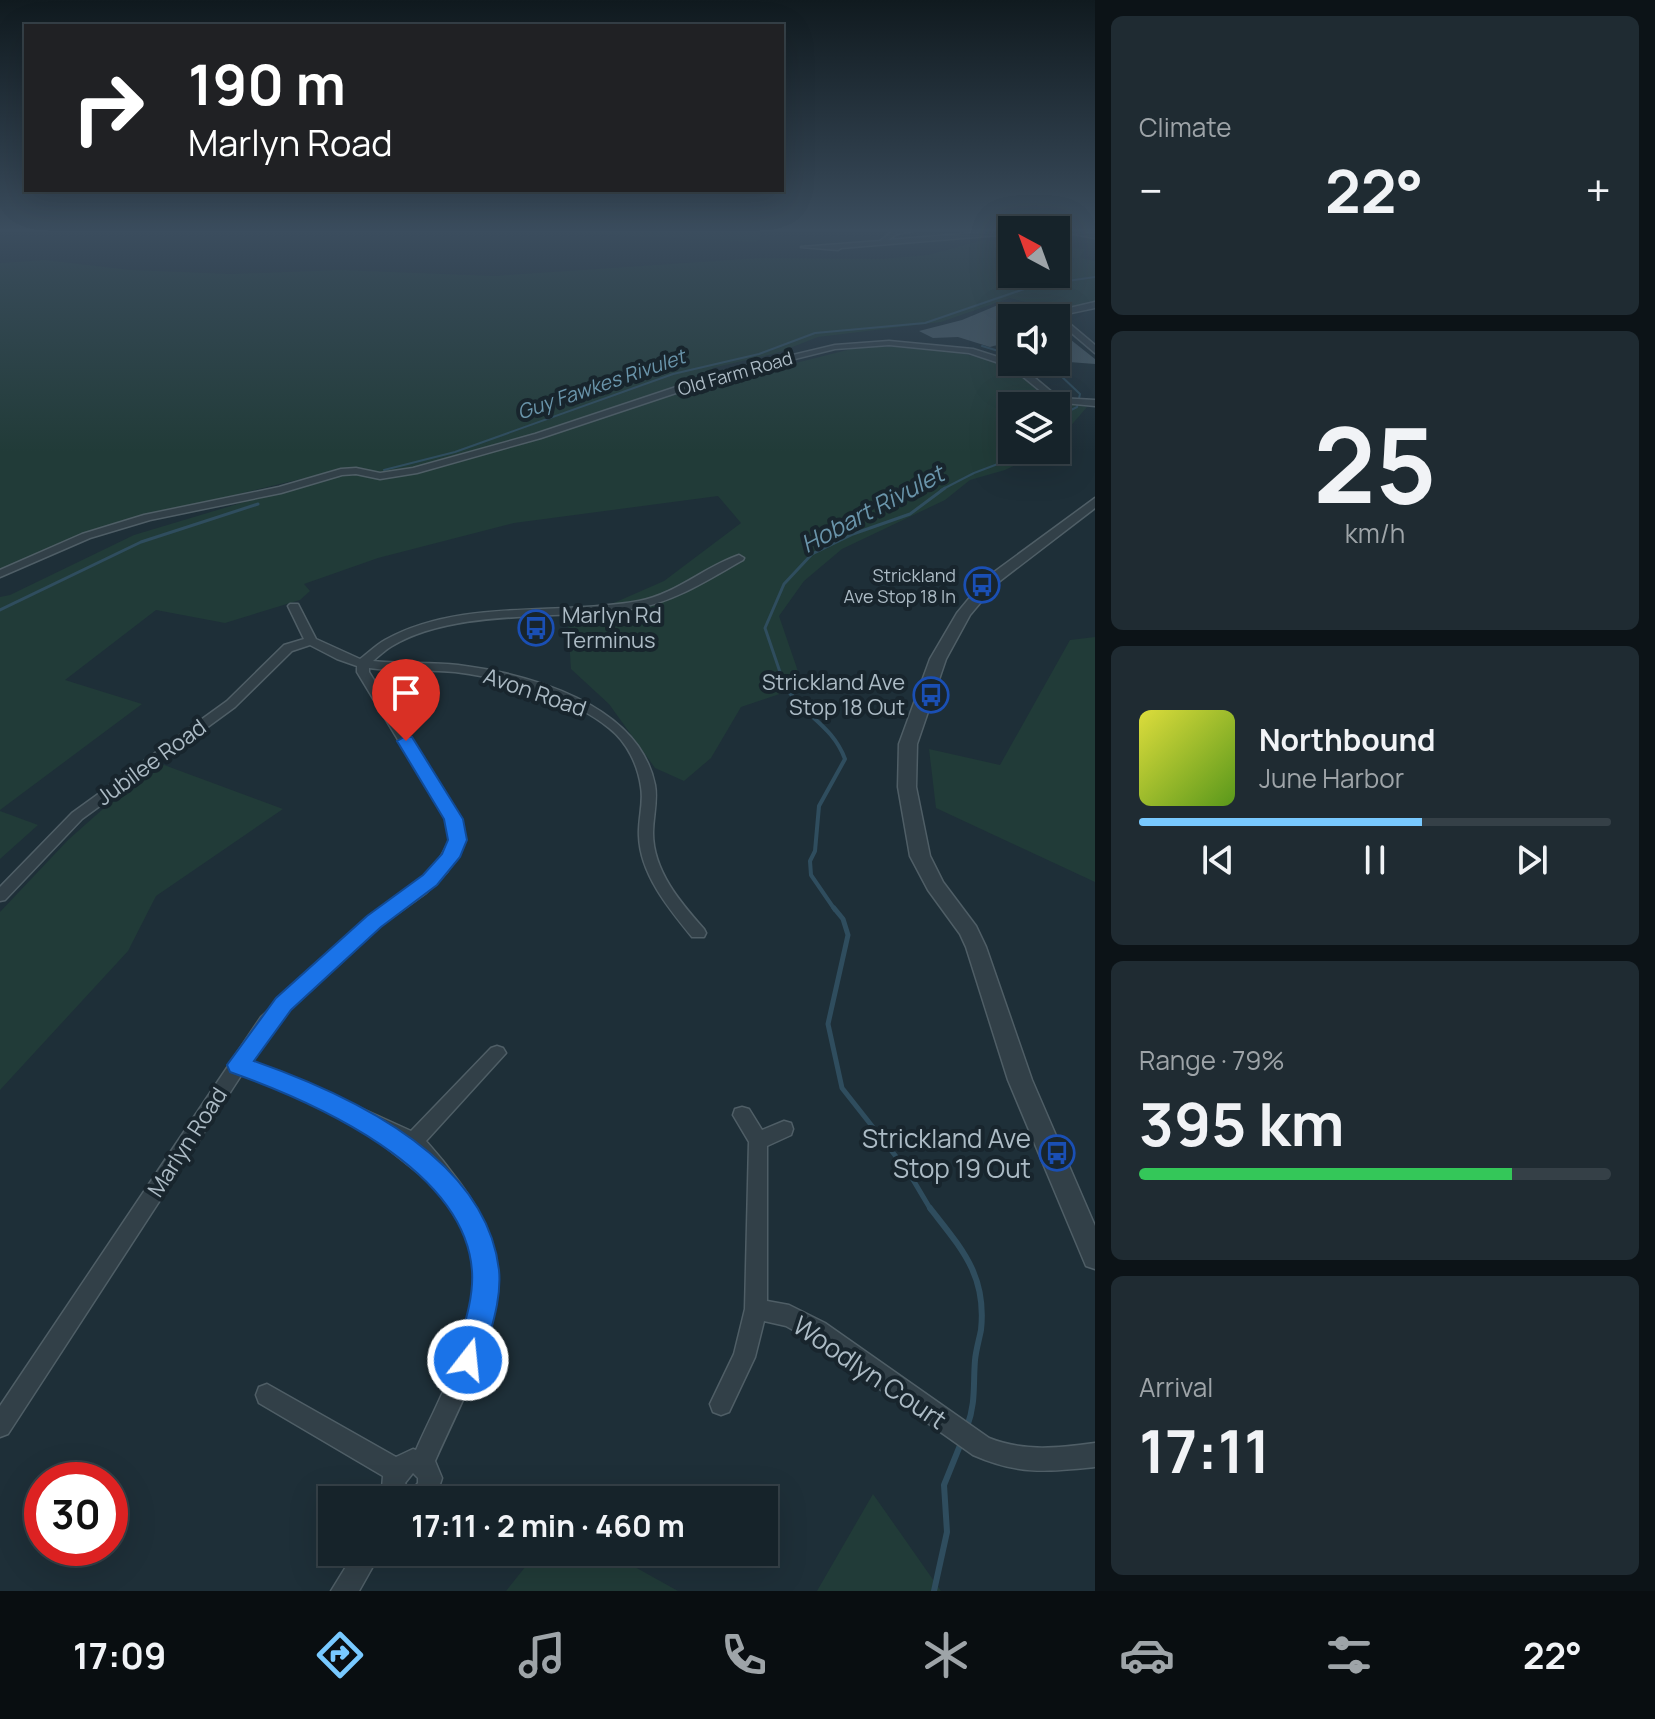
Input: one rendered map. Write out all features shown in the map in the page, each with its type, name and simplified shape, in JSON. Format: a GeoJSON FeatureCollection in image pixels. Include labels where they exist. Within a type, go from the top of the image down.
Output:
{"type":"FeatureCollection","features":[{"type":"Feature","properties":{"kind":"street"},"geometry":{"type":"LineString","coordinates":[[1095,305],[1068,311],[1058,319],[1095,350]]}},
{"type":"Feature","properties":{"kind":"street","name":"Old Farm Road"},"geometry":{"type":"LineString","coordinates":[[0,574],[86,536],[148,517],[281,490],[329,474],[356,471],[371,476],[414,471],[538,436],[724,374],[818,351],[865,344],[966,350],[991,356],[1022,371],[1046,392]]}},
{"type":"Feature","properties":{"kind":"street"},"geometry":{"type":"LineString","coordinates":[[1095,502],[991,581],[964,613],[938,659],[908,744],[906,773],[916,836],[926,870],[969,931],[976,947],[1020,1080],[1095,1257]]}},
{"type":"Feature","properties":{"kind":"street"},"geometry":{"type":"LineString","coordinates":[[294,606],[311,641],[363,663],[396,638],[442,624],[607,608],[655,600],[739,558]]}},
{"type":"Feature","properties":{"kind":"street","name":"Jubilee Road"},"geometry":{"type":"LineString","coordinates":[[0,896],[77,816],[231,704],[288,648],[311,641]]}},
{"type":"Feature","properties":{"kind":"street","name":"Avon Road"},"geometry":{"type":"LineString","coordinates":[[363,663],[477,671],[580,704],[615,725],[636,753],[645,774],[649,790],[647,845],[654,868],[669,898],[698,933]]}},
{"type":"Feature","properties":{"kind":"street","name":"Marlyn Road"},"geometry":{"type":"LineString","coordinates":[[0,1426],[238,1065],[284,1004],[374,922],[430,880],[455,849],[457,831],[453,819],[363,672],[363,663]]}},
{"type":"Feature","properties":{"kind":"street"},"geometry":{"type":"LineString","coordinates":[[410,1146],[497,1053]]}},
{"type":"Feature","properties":{"kind":"street"},"geometry":{"type":"LineString","coordinates":[[238,1065],[282,1080],[369,1122],[410,1146],[450,1187],[465,1208],[482,1246],[485,1296],[468,1360],[422,1463]]}},
{"type":"Feature","properties":{"kind":"street"},"geometry":{"type":"LineString","coordinates":[[721,1404],[744,1357],[756,1309],[758,1141],[742,1115]]}},
{"type":"Feature","properties":{"kind":"street"},"geometry":{"type":"LineString","coordinates":[[758,1141],[784,1129]]}},
{"type":"Feature","properties":{"kind":"street","name":"Woodlyn Court"},"geometry":{"type":"LineString","coordinates":[[756,1309],[789,1316],[809,1326],[981,1447],[1020,1461],[1095,1455]]}},
{"type":"Feature","properties":{"kind":"street"},"geometry":{"type":"LineString","coordinates":[[267,1395],[397,1471]]}},
{"type":"Feature","properties":{"kind":"street"},"geometry":{"type":"LineString","coordinates":[[393,1486],[397,1471],[409,1462],[422,1463],[429,1470],[430,1486]]}},
{"type":"Feature","properties":{"kind":"street"},"geometry":{"type":"LineString","coordinates":[[344,1591],[360,1566]]}},
{"type":"Feature","properties":{"kind":"green space"},"geometry":{"type":"Polygon","coordinates":[[[0,303],[995,303],[941,322],[818,337],[777,353],[712,368],[721,382],[859,347],[897,347],[956,352],[989,360],[998,364],[998,376],[1027,376],[1040,392],[998,392],[998,464],[1018,464],[970,480],[945,500],[842,549],[804,581],[779,616],[803,686],[741,707],[711,758],[684,781],[655,768],[609,704],[571,669],[568,623],[664,581],[741,523],[718,496],[514,523],[378,558],[304,584],[310,591],[300,600],[225,623],[156,610],[65,680],[142,704],[0,810],[0,597],[134,535],[304,484],[305,478],[126,521],[0,571],[0,303]]]}},
{"type":"Feature","properties":{"kind":"green space"},"geometry":{"type":"Polygon","coordinates":[[[1029,303],[1090,303],[1070,308],[1070,304],[1029,303]]]}},
{"type":"Feature","properties":{"kind":"green space"},"geometry":{"type":"Polygon","coordinates":[[[1070,404],[1087,407],[1070,427],[1070,404]]]}},
{"type":"Feature","properties":{"kind":"green space"},"geometry":{"type":"Polygon","coordinates":[[[1095,637],[1095,882],[936,808],[929,749],[1000,765],[1070,640],[1095,637]]]}},
{"type":"Feature","properties":{"kind":"green space"},"geometry":{"type":"Polygon","coordinates":[[[156,762],[283,809],[156,896],[128,951],[0,1090],[0,912],[68,840],[156,762]]]}},
{"type":"Feature","properties":{"kind":"green space"},"geometry":{"type":"Polygon","coordinates":[[[0,811],[38,825],[0,859],[0,811]]]}},
{"type":"Feature","properties":{"kind":"green space"},"geometry":{"type":"Polygon","coordinates":[[[873,1494],[941,1591],[817,1591],[873,1494]]]}},
{"type":"Feature","properties":{"kind":"green space"},"geometry":{"type":"Polygon","coordinates":[[[526,1566],[633,1566],[678,1591],[506,1591],[526,1566]]]}},
{"type":"Feature","properties":{"kind":"building"},"geometry":{"type":"Polygon","coordinates":[[[998,305],[998,345],[990,347],[958,337],[933,338],[919,331],[962,320],[998,305]]]}},
{"type":"Feature","properties":{"kind":"building"},"geometry":{"type":"Polygon","coordinates":[[[1070,339],[1095,359],[1095,364],[1070,362],[1070,339]]]}},
{"type":"Feature","properties":{"kind":"waterway","name":"Guy Fawkes Rivulet"},"geometry":{"type":"LineString","coordinates":[[384,470],[455,452],[673,374],[759,354],[815,333],[925,323],[983,303]]}},
{"type":"Feature","properties":{"kind":"waterway","name":"Hobart Rivulet"},"geometry":{"type":"LineString","coordinates":[[982,346],[998,351]]}},
{"type":"Feature","properties":{"kind":"waterway","name":"Hobart Rivulet"},"geometry":{"type":"LineString","coordinates":[[1061,376],[1080,394],[1077,407],[1070,410]]}},
{"type":"Feature","properties":{"kind":"waterway","name":"Hobart Rivulet"},"geometry":{"type":"LineString","coordinates":[[941,490],[998,464]]}},
{"type":"Feature","properties":{"kind":"waterway","name":"Hobart Rivulet"},"geometry":{"type":"LineString","coordinates":[[781,675],[765,628],[784,584],[812,554],[853,534],[910,514],[945,488]]}},
{"type":"Feature","properties":{"kind":"waterway","name":"Guy Fawkes Rivulet"},"geometry":{"type":"LineString","coordinates":[[0,610],[141,542],[258,504]]}},
{"type":"Feature","properties":{"kind":"waterway","name":"Hobart Rivulet"},"geometry":{"type":"LineString","coordinates":[[780,673],[794,698],[830,734],[845,759],[819,806],[815,851],[810,861],[811,875],[835,910]]}},
{"type":"Feature","properties":{"kind":"waterway","name":"Hobart Rivulet"},"geometry":{"type":"LineString","coordinates":[[834,908],[843,919],[848,935],[828,1024],[842,1088],[909,1173],[931,1210]]}},
{"type":"Feature","properties":{"kind":"waterway","name":"Hobart Rivulet"},"geometry":{"type":"LineString","coordinates":[[930,1208],[969,1263],[980,1293],[981,1330],[967,1427]]}},
{"type":"Feature","properties":{"kind":"waterway","name":"Hobart Rivulet"},"geometry":{"type":"LineString","coordinates":[[934,1591],[947,1532],[944,1485],[961,1443]]}},
{"type":"Feature","properties":{"kind":"place","name":"Strickland Ave Stop 18 In"},"geometry":{"type":"Point","coordinates":[982,585]}},
{"type":"Feature","properties":{"kind":"place","name":"Marlyn Rd Terminus"},"geometry":{"type":"Point","coordinates":[536,628]}},
{"type":"Feature","properties":{"kind":"place","name":"Strickland Ave Stop 18 Out"},"geometry":{"type":"Point","coordinates":[931,695]}},
{"type":"Feature","properties":{"kind":"place","name":"Strickland Ave Stop 19 Out"},"geometry":{"type":"Point","coordinates":[1057,1153]}},
{"type":"Feature","properties":{"kind":"route"},"geometry":{"type":"LineString","coordinates":[[406,741],[453,819],[457,831],[455,849],[430,880],[374,922],[284,1004],[267,1022],[238,1065],[282,1080],[369,1122],[450,1187],[475,1226],[485,1269],[485,1296],[468,1360]]}}]}
